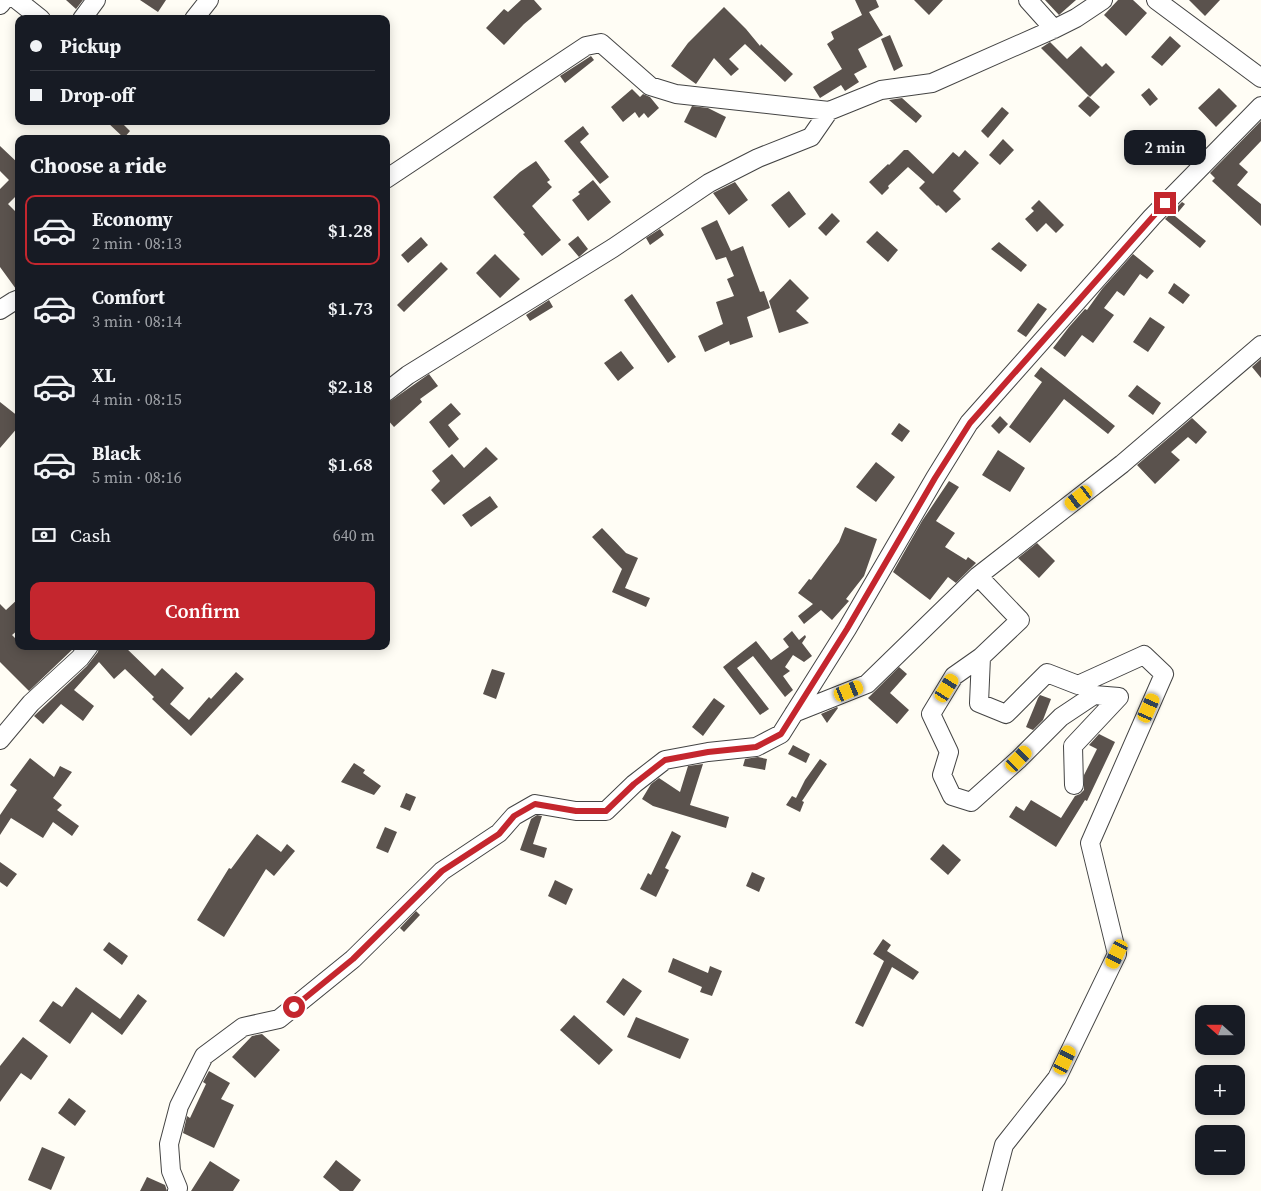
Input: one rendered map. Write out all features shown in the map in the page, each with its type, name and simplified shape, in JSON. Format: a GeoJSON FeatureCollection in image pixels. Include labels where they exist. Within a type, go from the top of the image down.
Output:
{"type":"FeatureCollection","features":[{"type":"Feature","properties":{"kind":"street"},"geometry":{"type":"LineString","coordinates":[[0,5],[4,0]]}},
{"type":"Feature","properties":{"kind":"street"},"geometry":{"type":"LineString","coordinates":[[17,0],[36,15]]}},
{"type":"Feature","properties":{"kind":"street"},"geometry":{"type":"LineString","coordinates":[[85,15],[96,0]]}},
{"type":"Feature","properties":{"kind":"street"},"geometry":{"type":"LineString","coordinates":[[197,15],[210,0]]}},
{"type":"Feature","properties":{"kind":"street"},"geometry":{"type":"LineString","coordinates":[[1028,0],[1054,29]]}},
{"type":"Feature","properties":{"kind":"street"},"geometry":{"type":"LineString","coordinates":[[390,176],[586,46],[601,43],[650,86],[676,94],[829,111],[881,90],[932,83],[1054,29],[1076,18],[1103,0]]}},
{"type":"Feature","properties":{"kind":"street"},"geometry":{"type":"LineString","coordinates":[[1156,0],[1261,78]]}},
{"type":"Feature","properties":{"kind":"street"},"geometry":{"type":"LineString","coordinates":[[177,1191],[178,1188],[171,1171],[169,1144],[178,1106],[204,1056],[244,1027],[279,1019],[353,959],[442,871],[499,834],[514,816],[535,804],[576,811],[606,811],[634,784],[665,760],[708,752],[756,747],[781,734],[847,629],[935,478],[970,423],[1152,217],[1261,106]]}},
{"type":"Feature","properties":{"kind":"street"},"geometry":{"type":"LineString","coordinates":[[390,389],[408,375],[613,248],[709,184],[758,158],[811,137],[829,111]]}},
{"type":"Feature","properties":{"kind":"street"},"geometry":{"type":"LineString","coordinates":[[0,310],[15,301]]}},
{"type":"Feature","properties":{"kind":"street"},"geometry":{"type":"LineString","coordinates":[[794,713],[867,684],[978,576],[1122,464],[1261,345]]}},
{"type":"Feature","properties":{"kind":"street"},"geometry":{"type":"LineString","coordinates":[[978,576],[1020,620],[981,657],[954,676],[931,714],[949,752],[942,775],[952,796],[971,802],[1019,759],[1061,717],[1094,695],[1119,697],[1073,746],[1074,785]]}},
{"type":"Feature","properties":{"kind":"street"},"geometry":{"type":"LineString","coordinates":[[0,740],[31,704],[80,658],[86,650]]}},
{"type":"Feature","properties":{"kind":"street"},"geometry":{"type":"LineString","coordinates":[[981,657],[980,703],[1006,714],[1047,673],[1078,686],[1144,654],[1164,674],[1090,842],[1117,954],[1057,1078],[1004,1145],[992,1191]]}},
{"type":"Feature","properties":{"kind":"building"},"geometry":{"type":"Polygon","coordinates":[[[66,0],[83,0],[76,9],[66,0]]]}},
{"type":"Feature","properties":{"kind":"building"},"geometry":{"type":"Polygon","coordinates":[[[140,0],[166,0],[158,12],[140,0]]]}},
{"type":"Feature","properties":{"kind":"building"},"geometry":{"type":"Polygon","coordinates":[[[521,0],[534,0],[542,9],[504,45],[486,28],[504,9],[508,12],[521,0]]]}},
{"type":"Feature","properties":{"kind":"building"},"geometry":{"type":"Polygon","coordinates":[[[855,0],[876,0],[879,7],[869,12],[883,35],[858,49],[867,67],[854,74],[859,82],[845,91],[841,85],[820,98],[813,87],[842,69],[827,44],[834,39],[831,32],[862,15],[855,0]]]}},
{"type":"Feature","properties":{"kind":"building"},"geometry":{"type":"Polygon","coordinates":[[[914,0],[943,0],[929,15],[914,0]]]}},
{"type":"Feature","properties":{"kind":"building"},"geometry":{"type":"Polygon","coordinates":[[[1045,0],[1076,0],[1059,15],[1045,0]]]}},
{"type":"Feature","properties":{"kind":"building"},"geometry":{"type":"Polygon","coordinates":[[[1118,0],[1133,0],[1147,13],[1126,36],[1104,15],[1118,0]]]}},
{"type":"Feature","properties":{"kind":"building"},"geometry":{"type":"Polygon","coordinates":[[[1189,0],[1220,0],[1205,16],[1189,0]]]}},
{"type":"Feature","properties":{"kind":"building"},"geometry":{"type":"Polygon","coordinates":[[[724,7],[760,46],[761,44],[793,74],[785,82],[745,44],[729,59],[739,69],[731,76],[714,58],[696,84],[671,66],[688,43],[724,7]]]}},
{"type":"Feature","properties":{"kind":"building"},"geometry":{"type":"Polygon","coordinates":[[[890,35],[903,66],[894,71],[881,39],[890,35]]]}},
{"type":"Feature","properties":{"kind":"building"},"geometry":{"type":"Polygon","coordinates":[[[1170,36],[1181,46],[1162,66],[1151,57],[1170,36]]]}},
{"type":"Feature","properties":{"kind":"building"},"geometry":{"type":"Polygon","coordinates":[[[1050,42],[1067,59],[1081,46],[1102,67],[1106,63],[1115,72],[1090,97],[1041,48],[1050,42]]]}},
{"type":"Feature","properties":{"kind":"building"},"geometry":{"type":"Polygon","coordinates":[[[591,56],[594,60],[565,83],[560,76],[591,56]]]}},
{"type":"Feature","properties":{"kind":"building"},"geometry":{"type":"Polygon","coordinates":[[[1149,88],[1158,99],[1150,106],[1141,95],[1149,88]]]}},
{"type":"Feature","properties":{"kind":"building"},"geometry":{"type":"Polygon","coordinates":[[[1219,88],[1237,106],[1216,127],[1198,108],[1219,88]]]}},
{"type":"Feature","properties":{"kind":"building"},"geometry":{"type":"Polygon","coordinates":[[[632,89],[640,97],[643,94],[650,97],[659,108],[648,118],[644,113],[639,118],[635,112],[623,122],[611,107],[632,89]]]}},
{"type":"Feature","properties":{"kind":"building"},"geometry":{"type":"Polygon","coordinates":[[[1088,96],[1100,107],[1090,117],[1078,106],[1088,96]]]}},
{"type":"Feature","properties":{"kind":"building"},"geometry":{"type":"Polygon","coordinates":[[[902,98],[922,116],[916,123],[889,100],[902,98]]]}},
{"type":"Feature","properties":{"kind":"building"},"geometry":{"type":"Polygon","coordinates":[[[692,106],[708,108],[726,117],[716,138],[684,122],[692,106]]]}},
{"type":"Feature","properties":{"kind":"building"},"geometry":{"type":"Polygon","coordinates":[[[1002,107],[1009,113],[988,138],[981,131],[1002,107]]]}},
{"type":"Feature","properties":{"kind":"building"},"geometry":{"type":"Polygon","coordinates":[[[1261,121],[1261,141],[1239,164],[1248,172],[1237,185],[1261,204],[1261,226],[1212,181],[1215,178],[1210,173],[1261,121]]]}},
{"type":"Feature","properties":{"kind":"building"},"geometry":{"type":"Polygon","coordinates":[[[110,125],[124,125],[130,131],[127,135],[121,135],[110,125]]]}},
{"type":"Feature","properties":{"kind":"building"},"geometry":{"type":"Polygon","coordinates":[[[583,126],[589,134],[580,142],[609,177],[600,184],[564,141],[583,126]]]}},
{"type":"Feature","properties":{"kind":"building"},"geometry":{"type":"Polygon","coordinates":[[[1003,139],[1014,150],[1000,165],[989,155],[1003,139]]]}},
{"type":"Feature","properties":{"kind":"building"},"geometry":{"type":"Polygon","coordinates":[[[0,146],[15,160],[15,197],[8,204],[15,211],[15,288],[0,267],[0,189],[9,180],[0,171],[0,146]]]}},
{"type":"Feature","properties":{"kind":"building"},"geometry":{"type":"Polygon","coordinates":[[[904,150],[908,150],[933,174],[953,152],[959,157],[965,150],[979,163],[953,191],[961,199],[946,213],[919,188],[925,182],[908,167],[888,186],[889,188],[882,195],[869,182],[904,150]]]}},
{"type":"Feature","properties":{"kind":"building"},"geometry":{"type":"Polygon","coordinates":[[[536,161],[550,180],[547,182],[552,187],[532,206],[561,240],[542,256],[523,234],[525,233],[493,197],[520,172],[536,161]]]}},
{"type":"Feature","properties":{"kind":"building"},"geometry":{"type":"Polygon","coordinates":[[[593,180],[611,202],[588,221],[572,200],[580,194],[578,192],[593,180]]]}},
{"type":"Feature","properties":{"kind":"building"},"geometry":{"type":"Polygon","coordinates":[[[735,182],[748,200],[729,215],[713,193],[735,182]]]}},
{"type":"Feature","properties":{"kind":"building"},"geometry":{"type":"Polygon","coordinates":[[[789,191],[806,214],[789,228],[771,205],[789,191]]]}},
{"type":"Feature","properties":{"kind":"building"},"geometry":{"type":"Polygon","coordinates":[[[1039,200],[1064,225],[1056,233],[1046,223],[1037,232],[1025,219],[1034,211],[1031,208],[1039,200]]]}},
{"type":"Feature","properties":{"kind":"building"},"geometry":{"type":"Polygon","coordinates":[[[1182,202],[1185,204],[1175,216],[1206,241],[1200,248],[1165,219],[1182,202]]]}},
{"type":"Feature","properties":{"kind":"building"},"geometry":{"type":"Polygon","coordinates":[[[832,213],[840,221],[826,236],[818,228],[832,213]]]}},
{"type":"Feature","properties":{"kind":"building"},"geometry":{"type":"Polygon","coordinates":[[[717,220],[731,251],[743,246],[760,292],[764,291],[770,308],[747,317],[753,337],[730,345],[729,341],[705,352],[698,336],[723,324],[716,302],[734,296],[727,279],[734,276],[726,257],[716,260],[701,228],[717,220]]]}},
{"type":"Feature","properties":{"kind":"building"},"geometry":{"type":"Polygon","coordinates":[[[660,229],[664,235],[650,245],[646,238],[660,229]]]}},
{"type":"Feature","properties":{"kind":"building"},"geometry":{"type":"Polygon","coordinates":[[[877,231],[898,250],[888,262],[866,242],[877,231]]]}},
{"type":"Feature","properties":{"kind":"building"},"geometry":{"type":"Polygon","coordinates":[[[578,236],[588,249],[579,257],[568,244],[578,236]]]}},
{"type":"Feature","properties":{"kind":"building"},"geometry":{"type":"Polygon","coordinates":[[[421,237],[428,245],[408,263],[401,255],[421,237]]]}},
{"type":"Feature","properties":{"kind":"building"},"geometry":{"type":"Polygon","coordinates":[[[999,242],[1027,265],[1021,272],[991,249],[999,242]]]}},
{"type":"Feature","properties":{"kind":"building"},"geometry":{"type":"Polygon","coordinates":[[[495,254],[520,279],[500,298],[476,273],[495,254]]]}},
{"type":"Feature","properties":{"kind":"building"},"geometry":{"type":"Polygon","coordinates":[[[1133,254],[1154,271],[1147,279],[1140,274],[1124,296],[1117,291],[1104,308],[1114,315],[1093,343],[1082,335],[1065,357],[1053,348],[1069,327],[1085,309],[1087,310],[1102,289],[1133,254]]]}},
{"type":"Feature","properties":{"kind":"building"},"geometry":{"type":"Polygon","coordinates":[[[441,262],[448,269],[404,312],[397,305],[441,262]]]}},
{"type":"Feature","properties":{"kind":"building"},"geometry":{"type":"Polygon","coordinates":[[[790,279],[809,298],[796,311],[809,323],[779,333],[769,301],[790,279]]]}},
{"type":"Feature","properties":{"kind":"building"},"geometry":{"type":"Polygon","coordinates":[[[1174,283],[1190,295],[1183,304],[1168,293],[1174,283]]]}},
{"type":"Feature","properties":{"kind":"building"},"geometry":{"type":"Polygon","coordinates":[[[632,294],[676,357],[668,363],[624,300],[632,294]]]}},
{"type":"Feature","properties":{"kind":"building"},"geometry":{"type":"Polygon","coordinates":[[[549,300],[553,307],[530,321],[526,315],[549,300]]]}},
{"type":"Feature","properties":{"kind":"building"},"geometry":{"type":"Polygon","coordinates":[[[1038,303],[1047,309],[1026,337],[1017,331],[1038,303]]]}},
{"type":"Feature","properties":{"kind":"building"},"geometry":{"type":"Polygon","coordinates":[[[1150,317],[1165,327],[1148,352],[1133,342],[1150,317]]]}},
{"type":"Feature","properties":{"kind":"building"},"geometry":{"type":"Polygon","coordinates":[[[621,351],[634,368],[618,381],[604,363],[621,351]]]}},
{"type":"Feature","properties":{"kind":"building"},"geometry":{"type":"Polygon","coordinates":[[[1261,359],[1261,378],[1252,367],[1261,359]]]}},
{"type":"Feature","properties":{"kind":"building"},"geometry":{"type":"Polygon","coordinates":[[[1041,367],[1115,426],[1108,434],[1064,399],[1030,443],[1009,427],[1042,382],[1034,376],[1041,367]]]}},
{"type":"Feature","properties":{"kind":"building"},"geometry":{"type":"Polygon","coordinates":[[[429,374],[438,386],[420,399],[422,402],[394,427],[390,422],[390,401],[429,374]]]}},
{"type":"Feature","properties":{"kind":"building"},"geometry":{"type":"Polygon","coordinates":[[[1137,385],[1161,403],[1153,415],[1128,396],[1137,385]]]}},
{"type":"Feature","properties":{"kind":"building"},"geometry":{"type":"Polygon","coordinates":[[[0,402],[15,414],[15,431],[0,448],[0,402]]]}},
{"type":"Feature","properties":{"kind":"building"},"geometry":{"type":"Polygon","coordinates":[[[451,403],[461,414],[448,425],[459,439],[449,448],[429,422],[451,403]]]}},
{"type":"Feature","properties":{"kind":"building"},"geometry":{"type":"Polygon","coordinates":[[[1000,416],[1008,424],[999,434],[991,426],[1000,416]]]}},
{"type":"Feature","properties":{"kind":"building"},"geometry":{"type":"Polygon","coordinates":[[[1192,418],[1207,432],[1196,444],[1188,437],[1171,452],[1180,460],[1155,484],[1137,465],[1192,418]]]}},
{"type":"Feature","properties":{"kind":"building"},"geometry":{"type":"Polygon","coordinates":[[[899,423],[910,431],[902,442],[891,434],[899,423]]]}},
{"type":"Feature","properties":{"kind":"building"},"geometry":{"type":"Polygon","coordinates":[[[486,447],[498,459],[444,505],[431,490],[440,481],[432,471],[452,454],[464,468],[486,447]]]}},
{"type":"Feature","properties":{"kind":"building"},"geometry":{"type":"Polygon","coordinates":[[[998,450],[1025,468],[1010,492],[982,475],[998,450]]]}},
{"type":"Feature","properties":{"kind":"building"},"geometry":{"type":"Polygon","coordinates":[[[876,462],[895,477],[876,502],[856,487],[876,462]]]}},
{"type":"Feature","properties":{"kind":"building"},"geometry":{"type":"Polygon","coordinates":[[[949,481],[959,487],[936,521],[955,533],[945,547],[966,560],[968,557],[976,563],[956,583],[948,577],[930,600],[893,572],[922,521],[949,481]]]}},
{"type":"Feature","properties":{"kind":"building"},"geometry":{"type":"Polygon","coordinates":[[[490,496],[498,507],[471,527],[462,515],[490,496]]]}},
{"type":"Feature","properties":{"kind":"building"},"geometry":{"type":"Polygon","coordinates":[[[845,527],[877,539],[864,576],[846,599],[849,601],[832,620],[821,610],[804,624],[798,616],[813,604],[798,593],[809,579],[811,580],[839,542],[845,527]]]}},
{"type":"Feature","properties":{"kind":"building"},"geometry":{"type":"Polygon","coordinates":[[[602,528],[626,553],[638,558],[625,588],[650,598],[646,607],[612,592],[622,569],[592,537],[602,528]]]}},
{"type":"Feature","properties":{"kind":"building"},"geometry":{"type":"Polygon","coordinates":[[[1037,543],[1055,561],[1039,578],[1018,558],[1037,543]]]}},
{"type":"Feature","properties":{"kind":"building"},"geometry":{"type":"Polygon","coordinates":[[[15,602],[15,632],[12,635],[15,638],[15,650],[72,650],[29,691],[0,662],[0,604],[6,610],[15,602]]]}},
{"type":"Feature","properties":{"kind":"building"},"geometry":{"type":"Polygon","coordinates":[[[792,631],[799,640],[805,635],[806,637],[802,643],[812,656],[804,662],[793,655],[785,667],[790,671],[783,676],[793,690],[785,697],[753,656],[737,668],[769,709],[760,715],[723,667],[756,641],[771,660],[789,647],[783,639],[792,631]]]}},
{"type":"Feature","properties":{"kind":"building"},"geometry":{"type":"Polygon","coordinates":[[[98,650],[128,650],[155,676],[162,668],[184,688],[170,704],[189,720],[209,697],[211,699],[236,672],[244,679],[191,736],[152,699],[154,697],[125,669],[114,679],[99,662],[74,690],[94,706],[83,721],[61,704],[43,724],[34,716],[87,666],[98,650]]]}},
{"type":"Feature","properties":{"kind":"building"},"geometry":{"type":"Polygon","coordinates":[[[899,667],[907,674],[890,693],[909,710],[897,724],[868,698],[899,667]]]}},
{"type":"Feature","properties":{"kind":"building"},"geometry":{"type":"Polygon","coordinates":[[[492,669],[505,673],[496,699],[483,694],[492,669]]]}},
{"type":"Feature","properties":{"kind":"building"},"geometry":{"type":"Polygon","coordinates":[[[1040,695],[1051,699],[1043,720],[1033,730],[1026,727],[1040,695]]]}},
{"type":"Feature","properties":{"kind":"building"},"geometry":{"type":"Polygon","coordinates":[[[714,698],[725,706],[703,736],[692,727],[714,698]]]}},
{"type":"Feature","properties":{"kind":"building"},"geometry":{"type":"Polygon","coordinates":[[[838,708],[827,723],[821,714],[838,708]]]}},
{"type":"Feature","properties":{"kind":"building"},"geometry":{"type":"Polygon","coordinates":[[[1099,734],[1115,742],[1087,801],[1085,800],[1056,847],[1009,817],[1016,806],[1024,811],[1031,800],[1061,818],[1075,796],[1084,790],[1084,775],[1097,749],[1089,745],[1099,734]]]}},
{"type":"Feature","properties":{"kind":"building"},"geometry":{"type":"Polygon","coordinates":[[[793,745],[810,754],[806,763],[788,754],[793,745]]]}},
{"type":"Feature","properties":{"kind":"building"},"geometry":{"type":"Polygon","coordinates":[[[758,757],[767,759],[765,770],[743,766],[745,759],[758,757]]]}},
{"type":"Feature","properties":{"kind":"building"},"geometry":{"type":"Polygon","coordinates":[[[30,758],[54,777],[60,766],[72,772],[53,798],[62,805],[57,810],[79,826],[72,836],[53,822],[43,838],[11,818],[0,835],[0,815],[17,790],[10,785],[30,758]]]}},
{"type":"Feature","properties":{"kind":"building"},"geometry":{"type":"Polygon","coordinates":[[[820,759],[827,764],[802,801],[804,802],[800,812],[786,805],[792,796],[796,798],[805,780],[820,759]]]}},
{"type":"Feature","properties":{"kind":"building"},"geometry":{"type":"Polygon","coordinates":[[[354,763],[365,770],[363,773],[381,786],[374,795],[341,782],[354,763]]]}},
{"type":"Feature","properties":{"kind":"building"},"geometry":{"type":"Polygon","coordinates":[[[703,764],[690,805],[729,817],[726,828],[653,806],[642,799],[651,784],[659,778],[680,792],[688,766],[703,764]]]}},
{"type":"Feature","properties":{"kind":"building"},"geometry":{"type":"Polygon","coordinates":[[[406,793],[416,797],[410,811],[400,807],[406,793]]]}},
{"type":"Feature","properties":{"kind":"building"},"geometry":{"type":"Polygon","coordinates":[[[537,815],[542,816],[533,844],[547,848],[544,858],[520,850],[531,819],[537,815]]]}},
{"type":"Feature","properties":{"kind":"building"},"geometry":{"type":"Polygon","coordinates":[[[385,827],[397,832],[388,853],[376,848],[385,827]]]}},
{"type":"Feature","properties":{"kind":"building"},"geometry":{"type":"Polygon","coordinates":[[[672,831],[681,836],[665,868],[669,870],[656,897],[640,889],[648,873],[651,875],[672,831]]]}},
{"type":"Feature","properties":{"kind":"building"},"geometry":{"type":"Polygon","coordinates":[[[257,834],[281,852],[287,844],[295,851],[274,876],[266,869],[224,937],[197,920],[229,868],[231,869],[257,834]]]}},
{"type":"Feature","properties":{"kind":"building"},"geometry":{"type":"Polygon","coordinates":[[[943,844],[961,860],[948,875],[930,859],[943,844]]]}},
{"type":"Feature","properties":{"kind":"building"},"geometry":{"type":"Polygon","coordinates":[[[0,862],[17,874],[7,887],[0,882],[0,862]]]}},
{"type":"Feature","properties":{"kind":"building"},"geometry":{"type":"Polygon","coordinates":[[[752,872],[765,878],[759,892],[746,886],[752,872]]]}},
{"type":"Feature","properties":{"kind":"building"},"geometry":{"type":"Polygon","coordinates":[[[555,880],[573,889],[566,905],[548,896],[555,880]]]}},
{"type":"Feature","properties":{"kind":"building"},"geometry":{"type":"Polygon","coordinates":[[[416,911],[420,915],[404,932],[400,928],[416,911]]]}},
{"type":"Feature","properties":{"kind":"building"},"geometry":{"type":"Polygon","coordinates":[[[883,939],[891,945],[887,951],[919,972],[913,980],[892,967],[863,1027],[855,1023],[884,961],[873,954],[883,939]]]}},
{"type":"Feature","properties":{"kind":"building"},"geometry":{"type":"Polygon","coordinates":[[[109,942],[128,956],[122,965],[103,950],[109,942]]]}},
{"type":"Feature","properties":{"kind":"building"},"geometry":{"type":"Polygon","coordinates":[[[673,958],[708,973],[710,966],[722,971],[712,996],[700,992],[702,987],[668,972],[673,958]]]}},
{"type":"Feature","properties":{"kind":"building"},"geometry":{"type":"Polygon","coordinates":[[[623,978],[642,991],[624,1016],[606,1002],[623,978]]]}},
{"type":"Feature","properties":{"kind":"building"},"geometry":{"type":"Polygon","coordinates":[[[76,987],[120,1019],[138,994],[147,1001],[122,1035],[92,1012],[70,1044],[39,1021],[53,1001],[62,1007],[76,987]]]}},
{"type":"Feature","properties":{"kind":"building"},"geometry":{"type":"Polygon","coordinates":[[[574,1015],[613,1050],[599,1065],[560,1030],[574,1015]]]}},
{"type":"Feature","properties":{"kind":"building"},"geometry":{"type":"Polygon","coordinates":[[[636,1017],[689,1039],[680,1059],[627,1037],[636,1017]]]}},
{"type":"Feature","properties":{"kind":"building"},"geometry":{"type":"Polygon","coordinates":[[[262,1034],[280,1050],[255,1078],[232,1057],[252,1036],[262,1034]]]}},
{"type":"Feature","properties":{"kind":"building"},"geometry":{"type":"Polygon","coordinates":[[[23,1037],[48,1056],[31,1080],[21,1073],[0,1102],[0,1066],[23,1037]]]}},
{"type":"Feature","properties":{"kind":"building"},"geometry":{"type":"Polygon","coordinates":[[[209,1071],[230,1083],[221,1099],[234,1105],[214,1148],[183,1133],[187,1116],[190,1118],[206,1084],[203,1082],[209,1071]]]}},
{"type":"Feature","properties":{"kind":"building"},"geometry":{"type":"Polygon","coordinates":[[[69,1098],[86,1111],[75,1126],[58,1113],[69,1098]]]}},
{"type":"Feature","properties":{"kind":"building"},"geometry":{"type":"Polygon","coordinates":[[[42,1147],[65,1157],[51,1190],[28,1180],[42,1147]]]}},
{"type":"Feature","properties":{"kind":"building"},"geometry":{"type":"Polygon","coordinates":[[[336,1160],[361,1180],[353,1191],[340,1191],[323,1177],[336,1160]]]}},
{"type":"Feature","properties":{"kind":"building"},"geometry":{"type":"Polygon","coordinates":[[[210,1161],[240,1180],[233,1191],[191,1191],[210,1161]]]}},
{"type":"Feature","properties":{"kind":"building"},"geometry":{"type":"Polygon","coordinates":[[[147,1177],[165,1185],[167,1191],[140,1191],[147,1177]]]}},
{"type":"Feature","properties":{"kind":"route"},"geometry":{"type":"LineString","coordinates":[[294,1007],[353,959],[442,871],[499,834],[514,816],[535,804],[576,811],[606,811],[634,784],[665,760],[708,752],[756,747],[781,734],[847,629],[935,478],[970,423],[1165,203]]}}]}
